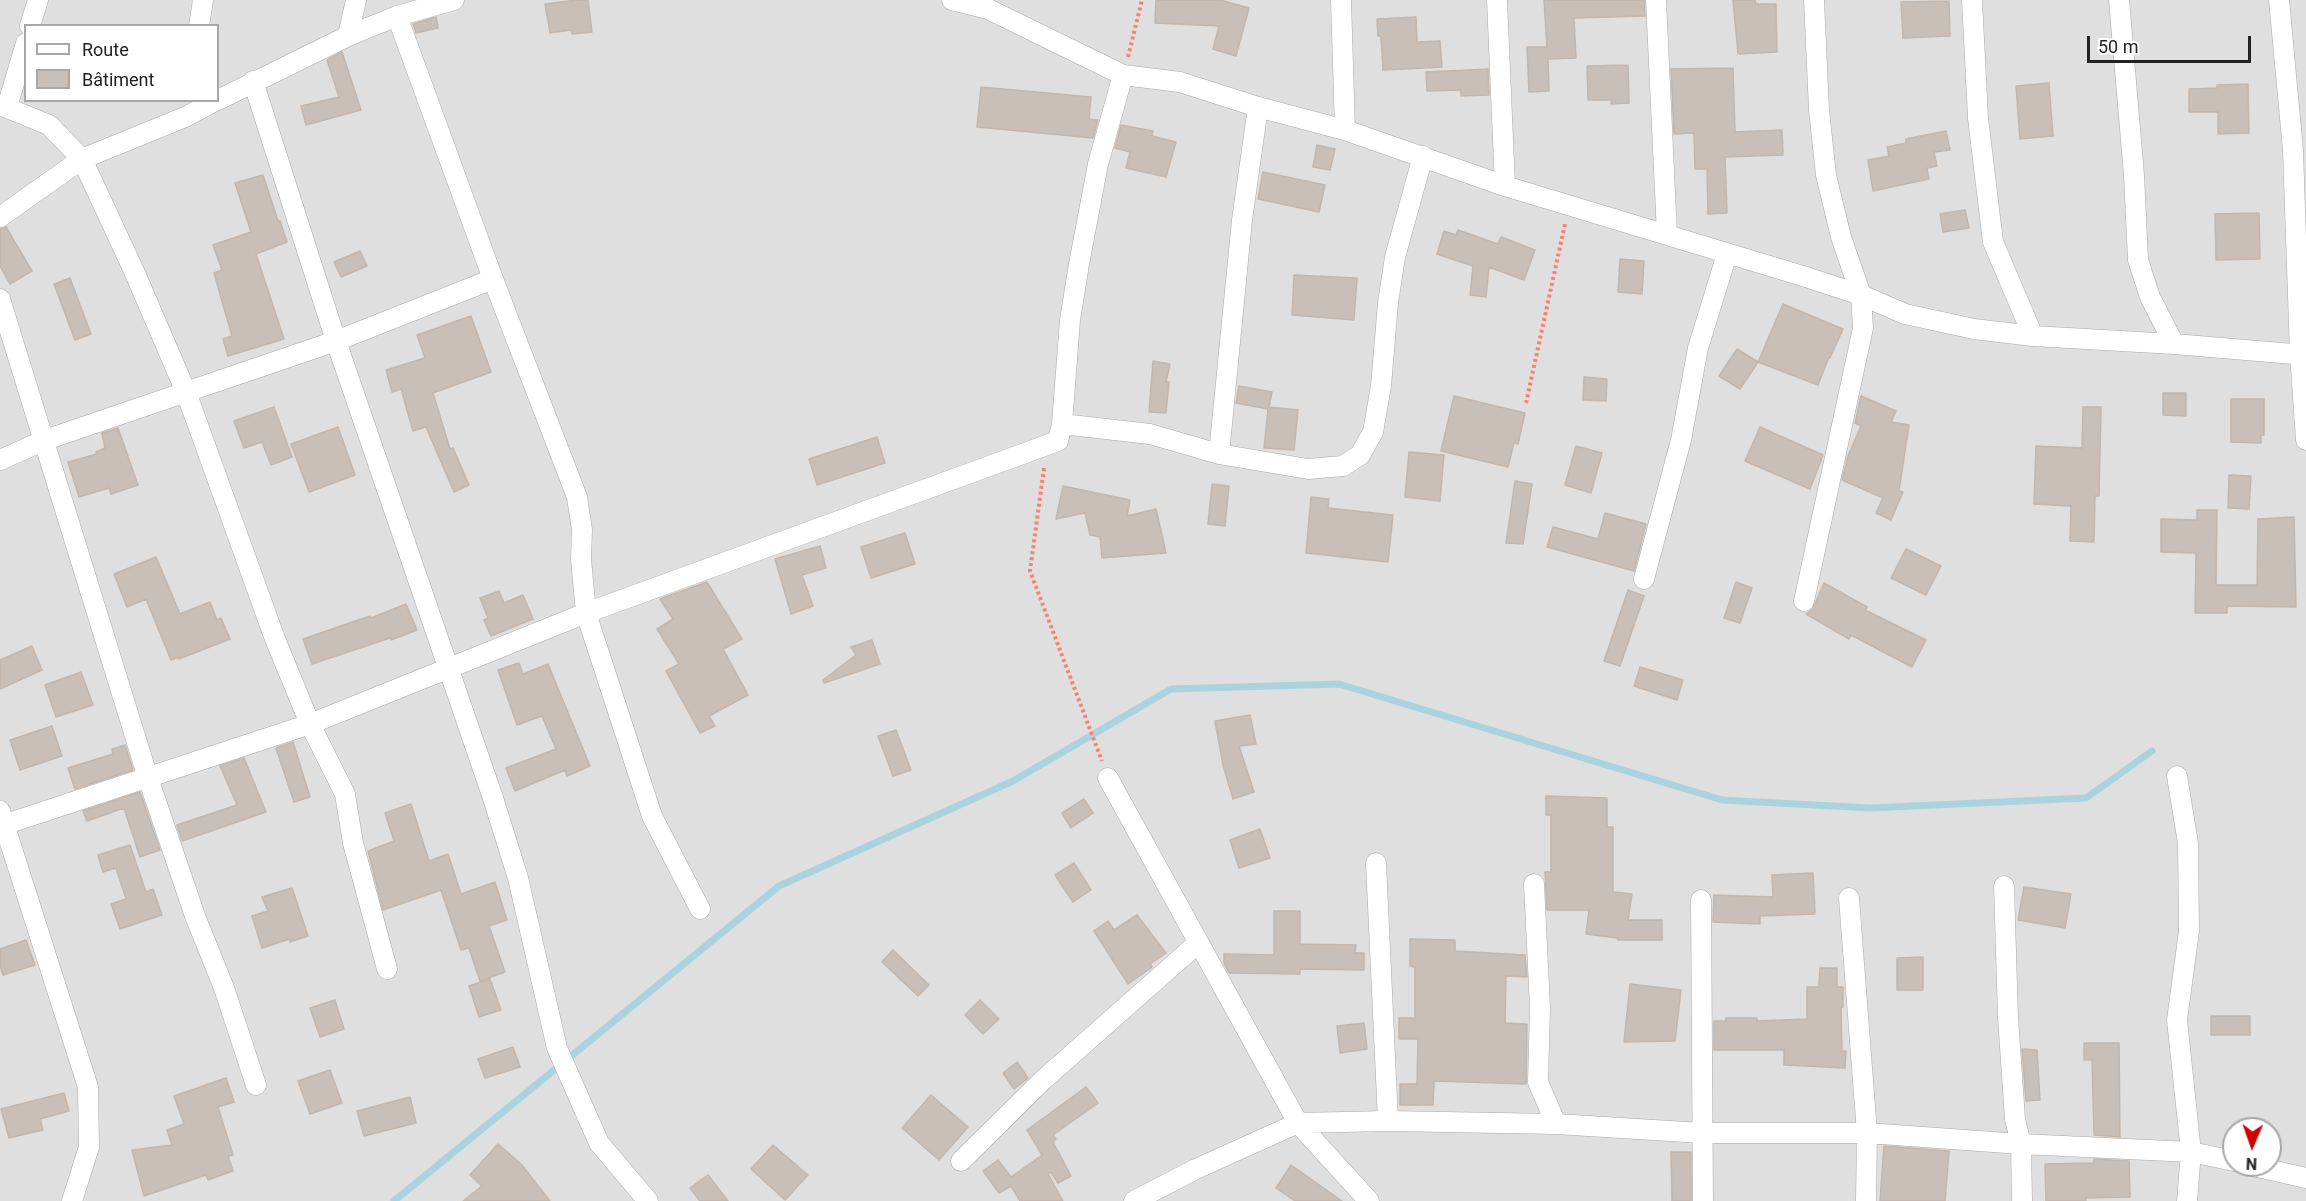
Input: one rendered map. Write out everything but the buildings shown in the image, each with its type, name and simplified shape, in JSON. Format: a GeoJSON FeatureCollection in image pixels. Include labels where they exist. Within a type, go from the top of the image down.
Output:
{"type":"FeatureCollection","features":[{"type":"Feature","properties":{"kind":"street"},"geometry":{"type":"LineString","coordinates":[[31,24],[38,0]]}},
{"type":"Feature","properties":{"kind":"street"},"geometry":{"type":"LineString","coordinates":[[199,24],[203,0]]}},
{"type":"Feature","properties":{"kind":"street"},"geometry":{"type":"LineString","coordinates":[[348,36],[356,0]]}},
{"type":"Feature","properties":{"kind":"street"},"geometry":{"type":"LineString","coordinates":[[219,99],[348,36],[397,16],[454,0]]}},
{"type":"Feature","properties":{"kind":"street"},"geometry":{"type":"LineString","coordinates":[[952,0],[989,5],[1124,75],[1180,82],[1258,107],[1345,130],[1506,186],[1861,295],[1905,314],[1974,329],[2033,336],[2303,354]]}},
{"type":"Feature","properties":{"kind":"street"},"geometry":{"type":"LineString","coordinates":[[1341,0],[1345,130]]}},
{"type":"Feature","properties":{"kind":"street"},"geometry":{"type":"LineString","coordinates":[[1497,0],[1506,186]]}},
{"type":"Feature","properties":{"kind":"street"},"geometry":{"type":"LineString","coordinates":[[1656,0],[1667,234]]}},
{"type":"Feature","properties":{"kind":"street"},"geometry":{"type":"LineString","coordinates":[[1804,601],[1863,328],[1861,295],[1841,237],[1826,175],[1819,110],[1814,0]]}},
{"type":"Feature","properties":{"kind":"street"},"geometry":{"type":"LineString","coordinates":[[1972,0],[1978,118],[1993,242],[2033,336]]}},
{"type":"Feature","properties":{"kind":"street"},"geometry":{"type":"LineString","coordinates":[[2119,0],[2134,176],[2138,260],[2150,297],[2174,344]]}},
{"type":"Feature","properties":{"kind":"street"},"geometry":{"type":"LineString","coordinates":[[2279,0],[2293,150],[2306,440]]}},
{"type":"Feature","properties":{"kind":"street"},"geometry":{"type":"LineString","coordinates":[[397,16],[492,279],[577,497],[582,530],[581,559],[586,614],[652,816],[700,909]]}},
{"type":"Feature","properties":{"kind":"street"},"geometry":{"type":"LineString","coordinates":[[24,49],[4,106],[49,125],[82,159],[134,271],[186,392],[275,639],[310,724],[345,794],[353,843],[387,969]]}},
{"type":"Feature","properties":{"kind":"street"},"geometry":{"type":"LineString","coordinates":[[72,1201],[89,1147],[88,1088],[1,821],[148,778],[310,724],[586,614],[1058,441],[1062,424],[1070,320],[1079,264],[1098,164],[1124,75]]}},
{"type":"Feature","properties":{"kind":"street"},"geometry":{"type":"LineString","coordinates":[[254,81],[336,341],[493,798],[518,878],[557,1048],[599,1143],[648,1201]]}},
{"type":"Feature","properties":{"kind":"street"},"geometry":{"type":"LineString","coordinates":[[0,217],[82,159],[187,109],[210,102]]}},
{"type":"Feature","properties":{"kind":"street"},"geometry":{"type":"LineString","coordinates":[[1219,454],[1242,220],[1258,107]]}},
{"type":"Feature","properties":{"kind":"street"},"geometry":{"type":"LineString","coordinates":[[1062,424],[1150,434],[1219,454],[1308,469],[1343,466],[1360,455],[1373,432],[1381,386],[1388,303],[1395,257],[1423,156]]}},
{"type":"Feature","properties":{"kind":"street"},"geometry":{"type":"LineString","coordinates":[[1644,579],[1681,440],[1698,348],[1727,254]]}},
{"type":"Feature","properties":{"kind":"street"},"geometry":{"type":"LineString","coordinates":[[0,460],[45,440],[336,341],[492,279]]}},
{"type":"Feature","properties":{"kind":"street"},"geometry":{"type":"LineString","coordinates":[[0,299],[148,778],[195,916],[224,988],[256,1085]]}},
{"type":"Feature","properties":{"kind":"street"},"geometry":{"type":"LineString","coordinates":[[2177,776],[2188,843],[2189,931],[2177,1020],[2191,1152],[2187,1201]]}},
{"type":"Feature","properties":{"kind":"street"},"geometry":{"type":"LineString","coordinates":[[1108,778],[1298,1123],[1370,1201]]}},
{"type":"Feature","properties":{"kind":"street"},"geometry":{"type":"LineString","coordinates":[[1376,863],[1388,1121]]}},
{"type":"Feature","properties":{"kind":"street"},"geometry":{"type":"LineString","coordinates":[[1534,884],[1540,1008],[1538,1082],[1556,1124]]}},
{"type":"Feature","properties":{"kind":"street"},"geometry":{"type":"LineString","coordinates":[[2004,886],[2012,1074],[2015,1119],[2021,1144],[2022,1201]]}},
{"type":"Feature","properties":{"kind":"street"},"geometry":{"type":"LineString","coordinates":[[1849,898],[1867,1133],[1866,1201]]}},
{"type":"Feature","properties":{"kind":"street"},"geometry":{"type":"LineString","coordinates":[[1701,900],[1703,1201]]}},
{"type":"Feature","properties":{"kind":"street"},"geometry":{"type":"LineString","coordinates":[[961,1161],[1043,1080],[1198,943]]}},
{"type":"Feature","properties":{"kind":"street"},"geometry":{"type":"LineString","coordinates":[[1134,1201],[1196,1169],[1298,1123],[1388,1121],[1556,1124],[1702,1133],[1867,1133],[2021,1144],[2191,1152],[2222,1158]]}},
{"type":"Feature","properties":{"kind":"street"},"geometry":{"type":"LineString","coordinates":[[2282,1173],[2306,1178]]}},
{"type":"Feature","properties":{"kind":"path"},"geometry":{"type":"LineString","coordinates":[[1124,75],[1142,0]]}},
{"type":"Feature","properties":{"kind":"path"},"geometry":{"type":"LineString","coordinates":[[1526,403],[1569,206]]}},
{"type":"Feature","properties":{"kind":"path"},"geometry":{"type":"LineString","coordinates":[[1047,446],[1030,571],[1108,778]]}},
{"type":"Feature","properties":{"kind":"shaded area"},"geometry":{"type":"Polygon","coordinates":[[[0,0],[2306,0],[2306,1201],[0,1201],[0,0]]]}},
{"type":"Feature","properties":{"kind":"waterway"},"geometry":{"type":"LineString","coordinates":[[394,1201],[779,886],[1013,781],[1171,689],[1339,684],[1722,800],[1870,808],[2086,798],[2152,751]]}}]}
